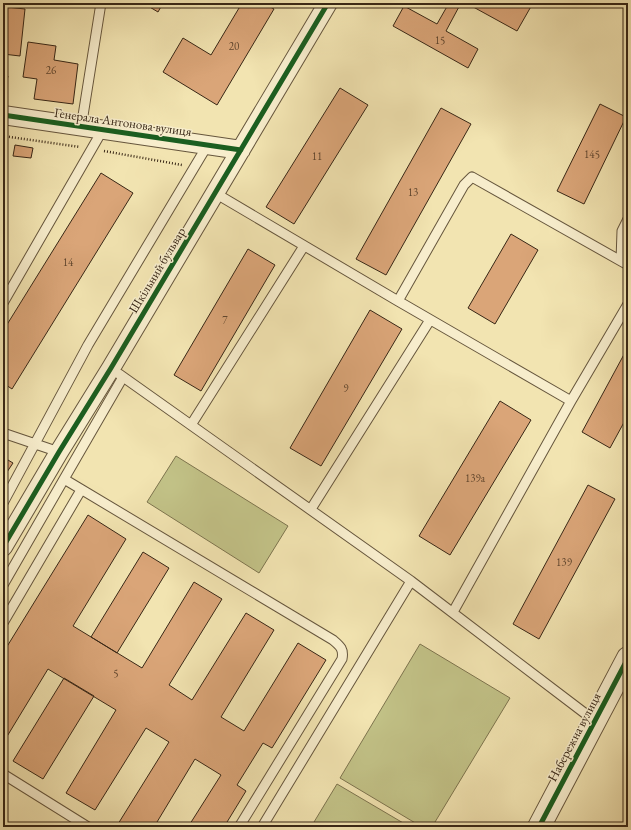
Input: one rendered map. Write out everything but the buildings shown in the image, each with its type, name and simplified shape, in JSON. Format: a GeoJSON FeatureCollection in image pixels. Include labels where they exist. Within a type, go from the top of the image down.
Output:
{"type":"FeatureCollection","features":[{"type":"Feature","properties":{"kind":"street","name":"Шкільний бульвар"},"geometry":{"type":"LineString","coordinates":[[3,547],[59,452],[117,372],[215,193],[328,3]]}},
{"type":"Feature","properties":{"kind":"street","name":"Генерала Антонова вулиця"},"geometry":{"type":"LineString","coordinates":[[3,115],[81,128],[241,150]]}},
{"type":"Feature","properties":{"kind":"street","name":"Набережна вулиця"},"geometry":{"type":"LineString","coordinates":[[539,827],[628,658]]}},
{"type":"Feature","properties":{"kind":"lane"},"geometry":{"type":"LineString","coordinates":[[81,128],[100,3]]}},
{"type":"Feature","properties":{"kind":"lane"},"geometry":{"type":"LineString","coordinates":[[3,303],[102,131]]}},
{"type":"Feature","properties":{"kind":"lane"},"geometry":{"type":"LineString","coordinates":[[3,503],[88,344],[207,146]]}},
{"type":"Feature","properties":{"kind":"lane"},"geometry":{"type":"LineString","coordinates":[[398,301],[464,185],[472,177],[624,263]]}},
{"type":"Feature","properties":{"kind":"lane"},"geometry":{"type":"LineString","coordinates":[[215,193],[571,401]]}},
{"type":"Feature","properties":{"kind":"lane"},"geometry":{"type":"LineString","coordinates":[[624,263],[622,230],[628,219]]}},
{"type":"Feature","properties":{"kind":"lane"},"geometry":{"type":"LineString","coordinates":[[191,425],[304,246]]}},
{"type":"Feature","properties":{"kind":"lane"},"geometry":{"type":"LineString","coordinates":[[453,612],[571,401],[628,304]]}},
{"type":"Feature","properties":{"kind":"lane"},"geometry":{"type":"LineString","coordinates":[[311,509],[430,320]]}},
{"type":"Feature","properties":{"kind":"lane"},"geometry":{"type":"LineString","coordinates":[[3,585],[64,479],[117,372],[411,581],[595,720]]}},
{"type":"Feature","properties":{"kind":"lane"},"geometry":{"type":"LineString","coordinates":[[3,433],[59,452]]}},
{"type":"Feature","properties":{"kind":"lane"},"geometry":{"type":"LineString","coordinates":[[64,479],[341,646],[344,653],[342,659],[239,827]]}},
{"type":"Feature","properties":{"kind":"lane"},"geometry":{"type":"LineString","coordinates":[[3,623],[81,490]]}},
{"type":"Feature","properties":{"kind":"lane"},"geometry":{"type":"LineString","coordinates":[[262,827],[411,581]]}},
{"type":"Feature","properties":{"kind":"lane"},"geometry":{"type":"LineString","coordinates":[[3,774],[88,827]]}},
{"type":"Feature","properties":{"kind":"path"},"geometry":{"type":"LineString","coordinates":[[3,136],[92,149],[194,167]]}},
{"type":"Feature","properties":{"kind":"green space"},"geometry":{"type":"Polygon","coordinates":[[[176,456],[288,526],[259,573],[147,502],[176,456]]]}},
{"type":"Feature","properties":{"kind":"green space"},"geometry":{"type":"Polygon","coordinates":[[[420,644],[510,698],[432,827],[422,827],[340,778],[420,644]]]}},
{"type":"Feature","properties":{"kind":"green space"},"geometry":{"type":"Polygon","coordinates":[[[337,784],[410,827],[311,827],[337,784]]]}},
{"type":"Feature","properties":{"kind":"cycle path"},"geometry":{"type":"LineString","coordinates":[[3,547],[328,3]]}},
{"type":"Feature","properties":{"kind":"cycle path"},"geometry":{"type":"LineString","coordinates":[[3,115],[241,150]]}},
{"type":"Feature","properties":{"kind":"cycle path"},"geometry":{"type":"LineString","coordinates":[[539,827],[628,658]]}}]}
